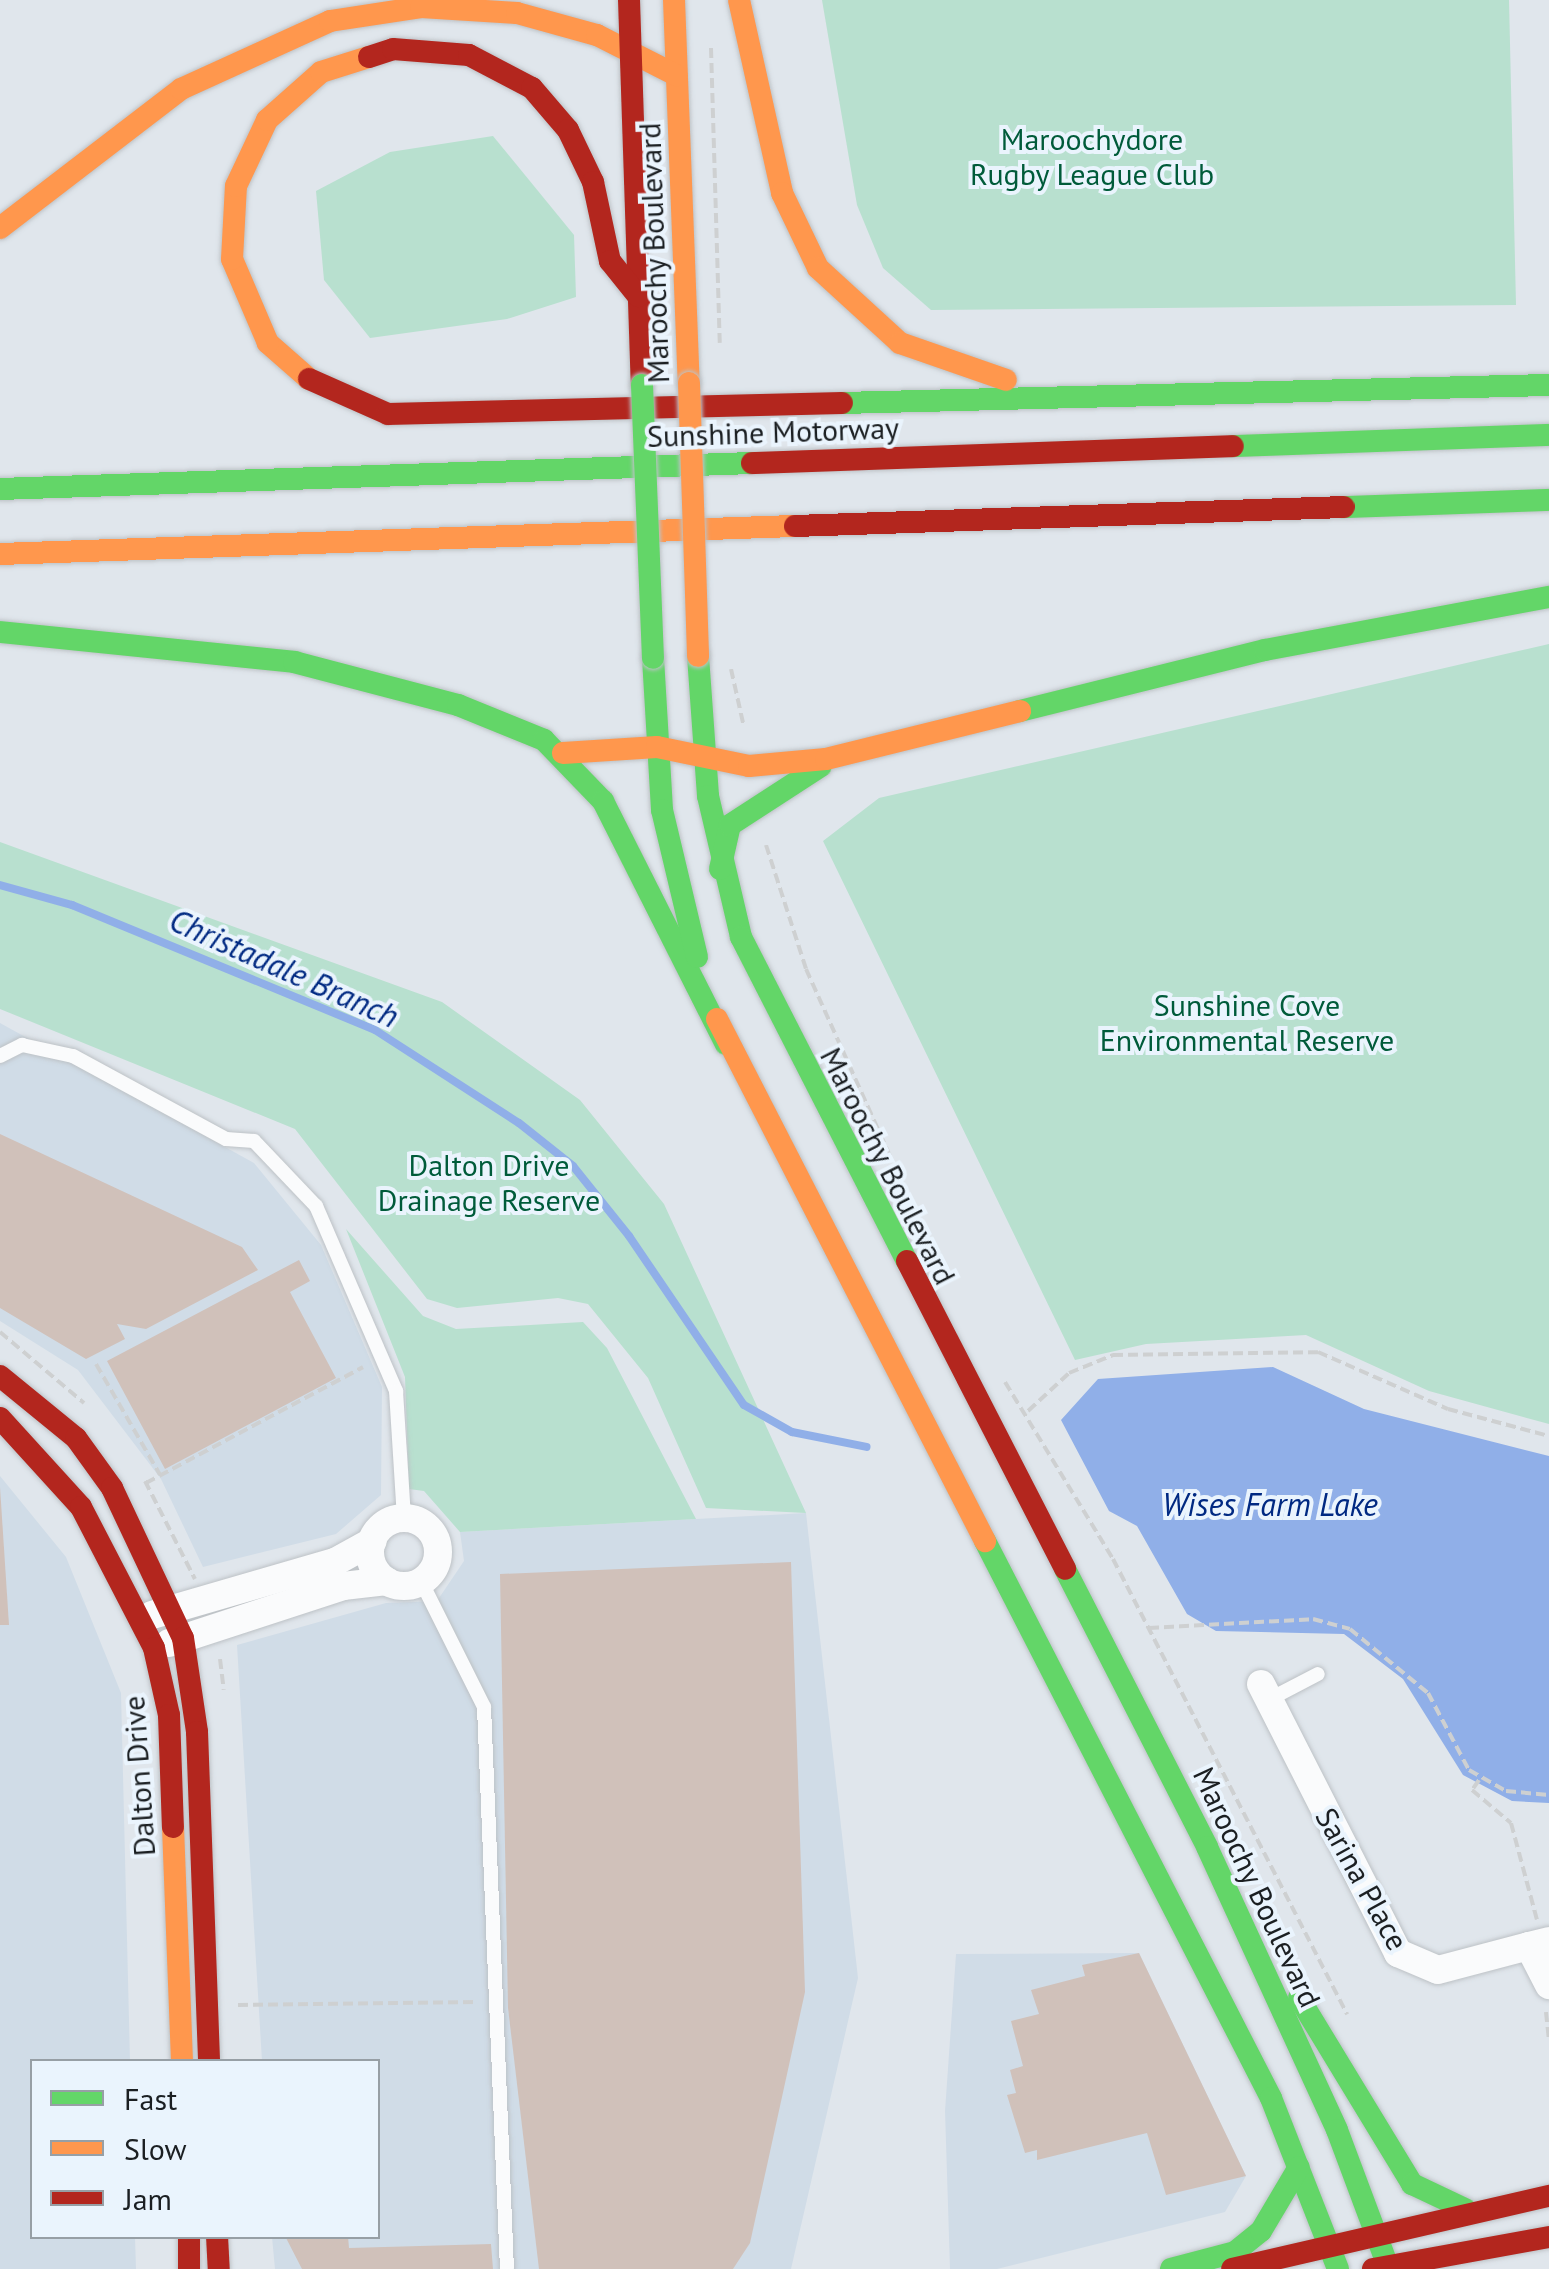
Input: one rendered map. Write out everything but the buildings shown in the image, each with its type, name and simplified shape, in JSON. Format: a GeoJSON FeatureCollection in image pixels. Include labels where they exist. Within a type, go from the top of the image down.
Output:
{"type":"FeatureCollection","features":[{"type":"Feature","properties":{"kind":"main road","name":"Maroochy Boulevard"},"geometry":{"type":"LineString","coordinates":[[628,0],[657,747],[676,880],[726,1044],[1299,2167],[1338,2269]]}},
{"type":"Feature","properties":{"kind":"main road","name":"Maroochy Boulevard"},"geometry":{"type":"LineString","coordinates":[[674,0],[698,656],[704,758],[720,869],[742,936],[864,1190],[1207,1847],[1375,2231],[1384,2268]]}},
{"type":"Feature","properties":{"kind":"main road"},"geometry":{"type":"LineString","coordinates":[[739,0],[782,193],[835,290],[927,358],[1079,393]]}},
{"type":"Feature","properties":{"kind":"main road"},"geometry":{"type":"LineString","coordinates":[[0,228],[181,89],[246,52],[330,21],[427,4],[517,13],[630,51],[676,76]]}},
{"type":"Feature","properties":{"kind":"main road"},"geometry":{"type":"LineString","coordinates":[[638,296],[610,261],[593,182],[568,130],[532,88],[469,56],[392,49],[321,72],[267,120],[236,186],[232,259],[255,324],[302,376],[366,409],[434,415],[1079,393],[1549,385]]}},
{"type":"Feature","properties":{"kind":"main road","name":"Sunshine Motorway"},"geometry":{"type":"LineString","coordinates":[[0,489],[1549,435]]}},
{"type":"Feature","properties":{"kind":"main road"},"geometry":{"type":"LineString","coordinates":[[0,554],[1549,500]]}},
{"type":"Feature","properties":{"kind":"main road"},"geometry":{"type":"LineString","coordinates":[[563,753],[657,747],[749,766],[826,759],[1265,650],[1549,597]]}},
{"type":"Feature","properties":{"kind":"main road"},"geometry":{"type":"LineString","coordinates":[[0,632],[260,656],[399,688],[515,726],[563,753],[603,801],[726,1044]]}},
{"type":"Feature","properties":{"kind":"main road"},"geometry":{"type":"LineString","coordinates":[[720,869],[730,825],[758,805],[812,780],[826,759]]}},
{"type":"Feature","properties":{"kind":"main road","name":"Dalton Drive"},"geometry":{"type":"LineString","coordinates":[[0,1376],[76,1438],[159,1573],[183,1638],[192,1676],[210,2059]]}},
{"type":"Feature","properties":{"kind":"main road","name":"Dalton Drive"},"geometry":{"type":"LineString","coordinates":[[0,1418],[81,1507],[144,1619],[154,1648],[168,1715],[182,2059]]}},
{"type":"Feature","properties":{"kind":"main road"},"geometry":{"type":"LineString","coordinates":[[1207,1847],[1412,2184],[1465,2209]]}},
{"type":"Feature","properties":{"kind":"main road"},"geometry":{"type":"LineString","coordinates":[[1170,2269],[1235,2252],[1261,2231],[1299,2167]]}},
{"type":"Feature","properties":{"kind":"main road"},"geometry":{"type":"LineString","coordinates":[[1232,2269],[1465,2209],[1549,2196]]}},
{"type":"Feature","properties":{"kind":"main road"},"geometry":{"type":"LineString","coordinates":[[1384,2268],[1541,2237]]}},
{"type":"Feature","properties":{"kind":"main road"},"geometry":{"type":"LineString","coordinates":[[1497,2269],[1541,2237]]}},
{"type":"Feature","properties":{"kind":"main road"},"geometry":{"type":"LineString","coordinates":[[188,2239],[189,2269]]}},
{"type":"Feature","properties":{"kind":"main road"},"geometry":{"type":"LineString","coordinates":[[217,2239],[219,2269]]}},
{"type":"Feature","properties":{"kind":"street"},"geometry":{"type":"LineString","coordinates":[[144,1619],[173,1606],[335,1562],[372,1541],[404,1508],[436,1541],[437,1562],[421,1581],[388,1581],[154,1648]]}},
{"type":"Feature","properties":{"kind":"street"},"geometry":{"type":"LineString","coordinates":[[372,1541],[374,1568],[388,1581]]}},
{"type":"Feature","properties":{"kind":"street","name":"Sarina Place"},"geometry":{"type":"LineString","coordinates":[[1264,1692],[1403,1958],[1438,1970],[1541,1943]]}},
{"type":"Feature","properties":{"kind":"street"},"geometry":{"type":"LineString","coordinates":[[1541,1943],[1547,1998]]}},
{"type":"Feature","properties":{"kind":"lane"},"geometry":{"type":"LineString","coordinates":[[0,1056],[22,1045],[72,1056],[226,1140],[254,1141],[316,1206],[396,1391],[404,1508]]}},
{"type":"Feature","properties":{"kind":"lane"},"geometry":{"type":"LineString","coordinates":[[421,1581],[484,1707],[507,2269]]}},
{"type":"Feature","properties":{"kind":"lane"},"geometry":{"type":"LineString","coordinates":[[1264,1692],[1318,1674]]}},
{"type":"Feature","properties":{"kind":"path"},"geometry":{"type":"LineString","coordinates":[[727,655],[749,766]]}},
{"type":"Feature","properties":{"kind":"path"},"geometry":{"type":"LineString","coordinates":[[758,805],[781,904],[896,1169]]}},
{"type":"Feature","properties":{"kind":"path"},"geometry":{"type":"LineString","coordinates":[[1028,1412],[1069,1374],[1113,1355],[1318,1352],[1448,1409],[1549,1436]]}},
{"type":"Feature","properties":{"kind":"path"},"geometry":{"type":"LineString","coordinates":[[96,1364],[160,1476]]}},
{"type":"Feature","properties":{"kind":"path"},"geometry":{"type":"LineString","coordinates":[[146,1483],[363,1367]]}},
{"type":"Feature","properties":{"kind":"path"},"geometry":{"type":"LineString","coordinates":[[994,1368],[1028,1412],[1151,1628],[1352,2027]]}},
{"type":"Feature","properties":{"kind":"path"},"geometry":{"type":"LineString","coordinates":[[1151,1628],[1312,1619],[1350,1629],[1428,1693],[1448,1743],[1480,1778],[1549,1795]]}},
{"type":"Feature","properties":{"kind":"path"},"geometry":{"type":"LineString","coordinates":[[1480,1778],[1472,1790],[1511,1822],[1541,1943]]}},
{"type":"Feature","properties":{"kind":"path"},"geometry":{"type":"LineString","coordinates":[[1547,1998],[1549,2041]]}},
{"type":"Feature","properties":{"kind":"path"},"geometry":{"type":"LineString","coordinates":[[238,2006],[497,2001]]}},
{"type":"Feature","properties":{"kind":"shaded area"},"geometry":{"type":"Polygon","coordinates":[[[0,1023],[254,1163],[321,1245],[382,1387],[381,1495],[336,1534],[203,1567],[161,1479],[78,1370],[0,1321],[0,1023]]]}},
{"type":"Feature","properties":{"kind":"shaded area"},"geometry":{"type":"Polygon","coordinates":[[[0,1476],[66,1557],[121,1693],[130,2059],[30,2059],[30,2239],[135,2239],[136,2269],[0,2269],[0,1476]]]}},
{"type":"Feature","properties":{"kind":"shaded area"},"geometry":{"type":"Polygon","coordinates":[[[806,1513],[858,1978],[791,2269],[275,2269],[272,2239],[380,2239],[380,2059],[262,2059],[237,1645],[386,1603],[437,1601],[464,1561],[460,1532],[806,1513]]]}},
{"type":"Feature","properties":{"kind":"shaded area"},"geometry":{"type":"Polygon","coordinates":[[[1139,1953],[1246,2176],[1225,2212],[997,2269],[950,2269],[945,2111],[956,1954],[1139,1953]]]}},
{"type":"Feature","properties":{"kind":"green space","name":"Maroochydore Rugby League Club"},"geometry":{"type":"Polygon","coordinates":[[[822,0],[1509,0],[1516,305],[931,310],[883,268],[857,205],[822,0]]]}},
{"type":"Feature","properties":{"kind":"green space"},"geometry":{"type":"Polygon","coordinates":[[[493,136],[574,235],[576,297],[507,319],[370,338],[324,280],[316,191],[390,152],[493,136]]]}},
{"type":"Feature","properties":{"kind":"green space","name":"Sunshine Cove Environmental Reserve"},"geometry":{"type":"Polygon","coordinates":[[[1549,644],[1549,1424],[1429,1391],[1306,1335],[1146,1344],[1075,1360],[823,841],[879,798],[1549,644]]]}},
{"type":"Feature","properties":{"kind":"green space","name":"Dalton Drive Drainage Reserve"},"geometry":{"type":"Polygon","coordinates":[[[0,842],[442,1002],[580,1100],[664,1204],[806,1513],[706,1508],[648,1378],[588,1304],[558,1298],[457,1308],[427,1299],[295,1129],[0,1009],[0,842]]]}},
{"type":"Feature","properties":{"kind":"green space"},"geometry":{"type":"Polygon","coordinates":[[[346,1229],[423,1316],[456,1329],[583,1322],[607,1348],[696,1519],[460,1532],[424,1491],[409,1489],[405,1377],[346,1229]]]}},
{"type":"Feature","properties":{"kind":"water","name":"Wises Farm Lake"},"geometry":{"type":"Polygon","coordinates":[[[1273,1367],[1364,1409],[1549,1456],[1549,1803],[1512,1801],[1463,1775],[1403,1679],[1344,1634],[1216,1631],[1187,1614],[1137,1526],[1109,1511],[1061,1420],[1098,1379],[1273,1367]]]}},
{"type":"Feature","properties":{"kind":"waterway","name":"Christadale Branch"},"geometry":{"type":"LineString","coordinates":[[0,885],[72,905],[375,1030],[519,1123],[573,1166],[629,1236],[744,1405],[792,1432],[867,1447]]}},
{"type":"Feature","properties":{"kind":"traffic: fast"},"geometry":{"type":"LineString","coordinates":[[642,385],[653,658]]}},
{"type":"Feature","properties":{"kind":"traffic: fast"},"geometry":{"type":"LineString","coordinates":[[842,403],[1549,385]]}},
{"type":"Feature","properties":{"kind":"traffic: fast"},"geometry":{"type":"LineString","coordinates":[[1233,446],[1549,435]]}},
{"type":"Feature","properties":{"kind":"traffic: fast"},"geometry":{"type":"LineString","coordinates":[[0,489],[752,463]]}},
{"type":"Feature","properties":{"kind":"traffic: fast"},"geometry":{"type":"LineString","coordinates":[[1344,507],[1549,500]]}},
{"type":"Feature","properties":{"kind":"traffic: fast"},"geometry":{"type":"LineString","coordinates":[[1020,711],[1265,650],[1549,597]]}},
{"type":"Feature","properties":{"kind":"traffic: fast"},"geometry":{"type":"LineString","coordinates":[[0,632],[294,662],[458,705],[544,740],[603,801],[726,1044]]}},
{"type":"Feature","properties":{"kind":"traffic: fast"},"geometry":{"type":"LineString","coordinates":[[698,656],[708,796],[741,937],[907,1261]]}},
{"type":"Feature","properties":{"kind":"traffic: fast"},"geometry":{"type":"LineString","coordinates":[[653,658],[662,810],[697,957]]}},
{"type":"Feature","properties":{"kind":"traffic: fast"},"geometry":{"type":"LineString","coordinates":[[720,869],[730,825],[821,766]]}},
{"type":"Feature","properties":{"kind":"traffic: fast"},"geometry":{"type":"LineString","coordinates":[[985,1541],[1271,2098],[1338,2269]]}},
{"type":"Feature","properties":{"kind":"traffic: fast"},"geometry":{"type":"LineString","coordinates":[[1065,1569],[1207,1847],[1337,2130],[1389,2269]]}},
{"type":"Feature","properties":{"kind":"traffic: fast"},"geometry":{"type":"LineString","coordinates":[[1299,1998],[1412,2184],[1465,2209]]}},
{"type":"Feature","properties":{"kind":"traffic: fast"},"geometry":{"type":"LineString","coordinates":[[1171,2269],[1235,2252],[1261,2231],[1299,2167]]}},
{"type":"Feature","properties":{"kind":"traffic: slow"},"geometry":{"type":"LineString","coordinates":[[674,0],[689,383]]}},
{"type":"Feature","properties":{"kind":"traffic: slow"},"geometry":{"type":"LineString","coordinates":[[739,0],[782,193],[818,268],[900,343],[1006,380]]}},
{"type":"Feature","properties":{"kind":"traffic: slow"},"geometry":{"type":"LineString","coordinates":[[0,228],[181,89],[330,21],[421,7],[517,13],[597,35],[676,75]]}},
{"type":"Feature","properties":{"kind":"traffic: slow"},"geometry":{"type":"LineString","coordinates":[[309,379],[268,343],[232,259],[236,186],[267,120],[321,72],[369,57]]}},
{"type":"Feature","properties":{"kind":"traffic: slow"},"geometry":{"type":"LineString","coordinates":[[689,383],[698,656]]}},
{"type":"Feature","properties":{"kind":"traffic: slow"},"geometry":{"type":"LineString","coordinates":[[0,554],[795,526]]}},
{"type":"Feature","properties":{"kind":"traffic: slow"},"geometry":{"type":"LineString","coordinates":[[563,753],[657,747],[749,766],[826,759],[1020,711]]}},
{"type":"Feature","properties":{"kind":"traffic: slow"},"geometry":{"type":"LineString","coordinates":[[717,1019],[985,1541]]}},
{"type":"Feature","properties":{"kind":"traffic: slow"},"geometry":{"type":"LineString","coordinates":[[173,1827],[182,2059]]}},
{"type":"Feature","properties":{"kind":"traffic: jam"},"geometry":{"type":"LineString","coordinates":[[629,0],[642,385]]}},
{"type":"Feature","properties":{"kind":"traffic: jam"},"geometry":{"type":"LineString","coordinates":[[369,57],[393,49],[469,55],[532,88],[568,130],[593,182],[610,261],[638,296]]}},
{"type":"Feature","properties":{"kind":"traffic: jam"},"geometry":{"type":"LineString","coordinates":[[309,379],[388,414],[842,403]]}},
{"type":"Feature","properties":{"kind":"traffic: jam"},"geometry":{"type":"LineString","coordinates":[[752,463],[1233,446]]}},
{"type":"Feature","properties":{"kind":"traffic: jam"},"geometry":{"type":"LineString","coordinates":[[795,526],[1344,507]]}},
{"type":"Feature","properties":{"kind":"traffic: jam"},"geometry":{"type":"LineString","coordinates":[[907,1261],[1065,1569]]}},
{"type":"Feature","properties":{"kind":"traffic: jam"},"geometry":{"type":"LineString","coordinates":[[0,1376],[76,1438],[112,1488],[183,1638],[197,1732],[209,2059]]}},
{"type":"Feature","properties":{"kind":"traffic: jam"},"geometry":{"type":"LineString","coordinates":[[0,1418],[81,1507],[154,1648],[169,1715],[173,1827]]}},
{"type":"Feature","properties":{"kind":"traffic: jam"},"geometry":{"type":"LineString","coordinates":[[1232,2269],[1549,2196]]}},
{"type":"Feature","properties":{"kind":"traffic: jam"},"geometry":{"type":"LineString","coordinates":[[1373,2269],[1549,2237]]}},
{"type":"Feature","properties":{"kind":"traffic: jam"},"geometry":{"type":"LineString","coordinates":[[189,2239],[189,2269]]}},
{"type":"Feature","properties":{"kind":"traffic: jam"},"geometry":{"type":"LineString","coordinates":[[217,2239],[219,2269]]}}]}
